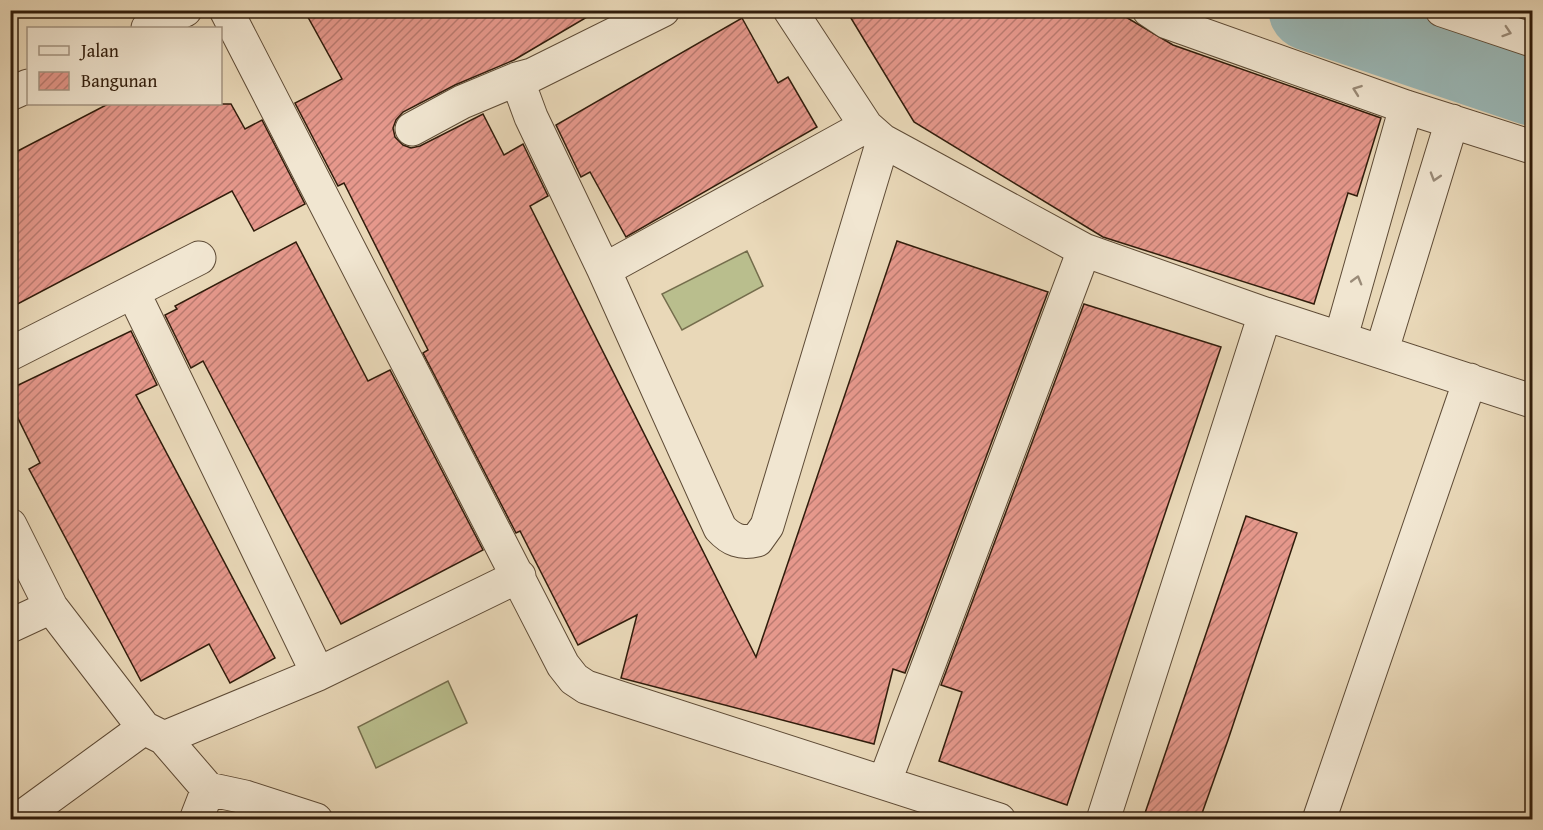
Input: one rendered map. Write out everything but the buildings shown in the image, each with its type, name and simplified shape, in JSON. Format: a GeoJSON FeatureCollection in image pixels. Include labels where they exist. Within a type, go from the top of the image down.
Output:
{"type":"FeatureCollection","features":[{"type":"Feature","properties":{"kind":"street"},"geometry":{"type":"LineString","coordinates":[[150,27],[185,10]]}},
{"type":"Feature","properties":{"kind":"street"},"geometry":{"type":"LineString","coordinates":[[226,10],[563,665],[574,679],[586,687],[999,819]]}},
{"type":"Feature","properties":{"kind":"street"},"geometry":{"type":"LineString","coordinates":[[412,129],[462,102],[532,75],[663,10]]}},
{"type":"Feature","properties":{"kind":"street"},"geometry":{"type":"LineString","coordinates":[[790,10],[874,134],[1084,250],[1265,314],[1382,350],[1533,401]]}},
{"type":"Feature","properties":{"kind":"street"},"geometry":{"type":"LineString","coordinates":[[1149,10],[1167,22],[1406,107],[1533,147]]}},
{"type":"Feature","properties":{"kind":"street"},"geometry":{"type":"LineString","coordinates":[[1442,10],[1533,40]]}},
{"type":"Feature","properties":{"kind":"street"},"geometry":{"type":"LineString","coordinates":[[517,79],[531,117],[604,270],[720,528],[735,540],[748,543],[757,540],[767,526],[874,134]]}},
{"type":"Feature","properties":{"kind":"street"},"geometry":{"type":"LineString","coordinates":[[10,94],[27,86]]}},
{"type":"Feature","properties":{"kind":"street"},"geometry":{"type":"LineString","coordinates":[[1341,337],[1406,107]]}},
{"type":"Feature","properties":{"kind":"street"},"geometry":{"type":"LineString","coordinates":[[1382,350],[1452,122]]}},
{"type":"Feature","properties":{"kind":"street"},"geometry":{"type":"LineString","coordinates":[[604,270],[874,134]]}},
{"type":"Feature","properties":{"kind":"street"},"geometry":{"type":"LineString","coordinates":[[885,781],[1084,250]]}},
{"type":"Feature","properties":{"kind":"street"},"geometry":{"type":"LineString","coordinates":[[10,354],[199,258]]}},
{"type":"Feature","properties":{"kind":"street"},"geometry":{"type":"LineString","coordinates":[[133,292],[318,675]]}},
{"type":"Feature","properties":{"kind":"street"},"geometry":{"type":"LineString","coordinates":[[1103,819],[1265,314]]}},
{"type":"Feature","properties":{"kind":"street"},"geometry":{"type":"LineString","coordinates":[[1319,819],[1470,380]]}},
{"type":"Feature","properties":{"kind":"street"},"geometry":{"type":"LineString","coordinates":[[10,525],[51,607],[154,733],[208,789],[245,797],[316,819]]}},
{"type":"Feature","properties":{"kind":"street"},"geometry":{"type":"LineString","coordinates":[[18,819],[154,733],[318,675],[519,576]]}},
{"type":"Feature","properties":{"kind":"street"},"geometry":{"type":"LineString","coordinates":[[10,626],[51,607]]}},
{"type":"Feature","properties":{"kind":"street"},"geometry":{"type":"LineString","coordinates":[[196,819],[208,789]]}},
{"type":"Feature","properties":{"kind":"green space"},"geometry":{"type":"Polygon","coordinates":[[[747,251],[763,286],[682,330],[662,294],[747,251]]]}},
{"type":"Feature","properties":{"kind":"green space"},"geometry":{"type":"Polygon","coordinates":[[[448,681],[467,723],[376,768],[358,727],[448,681]]]}},
{"type":"Feature","properties":{"kind":"waterway"},"geometry":{"type":"LineString","coordinates":[[1309,10],[1532,85]]}}]}
